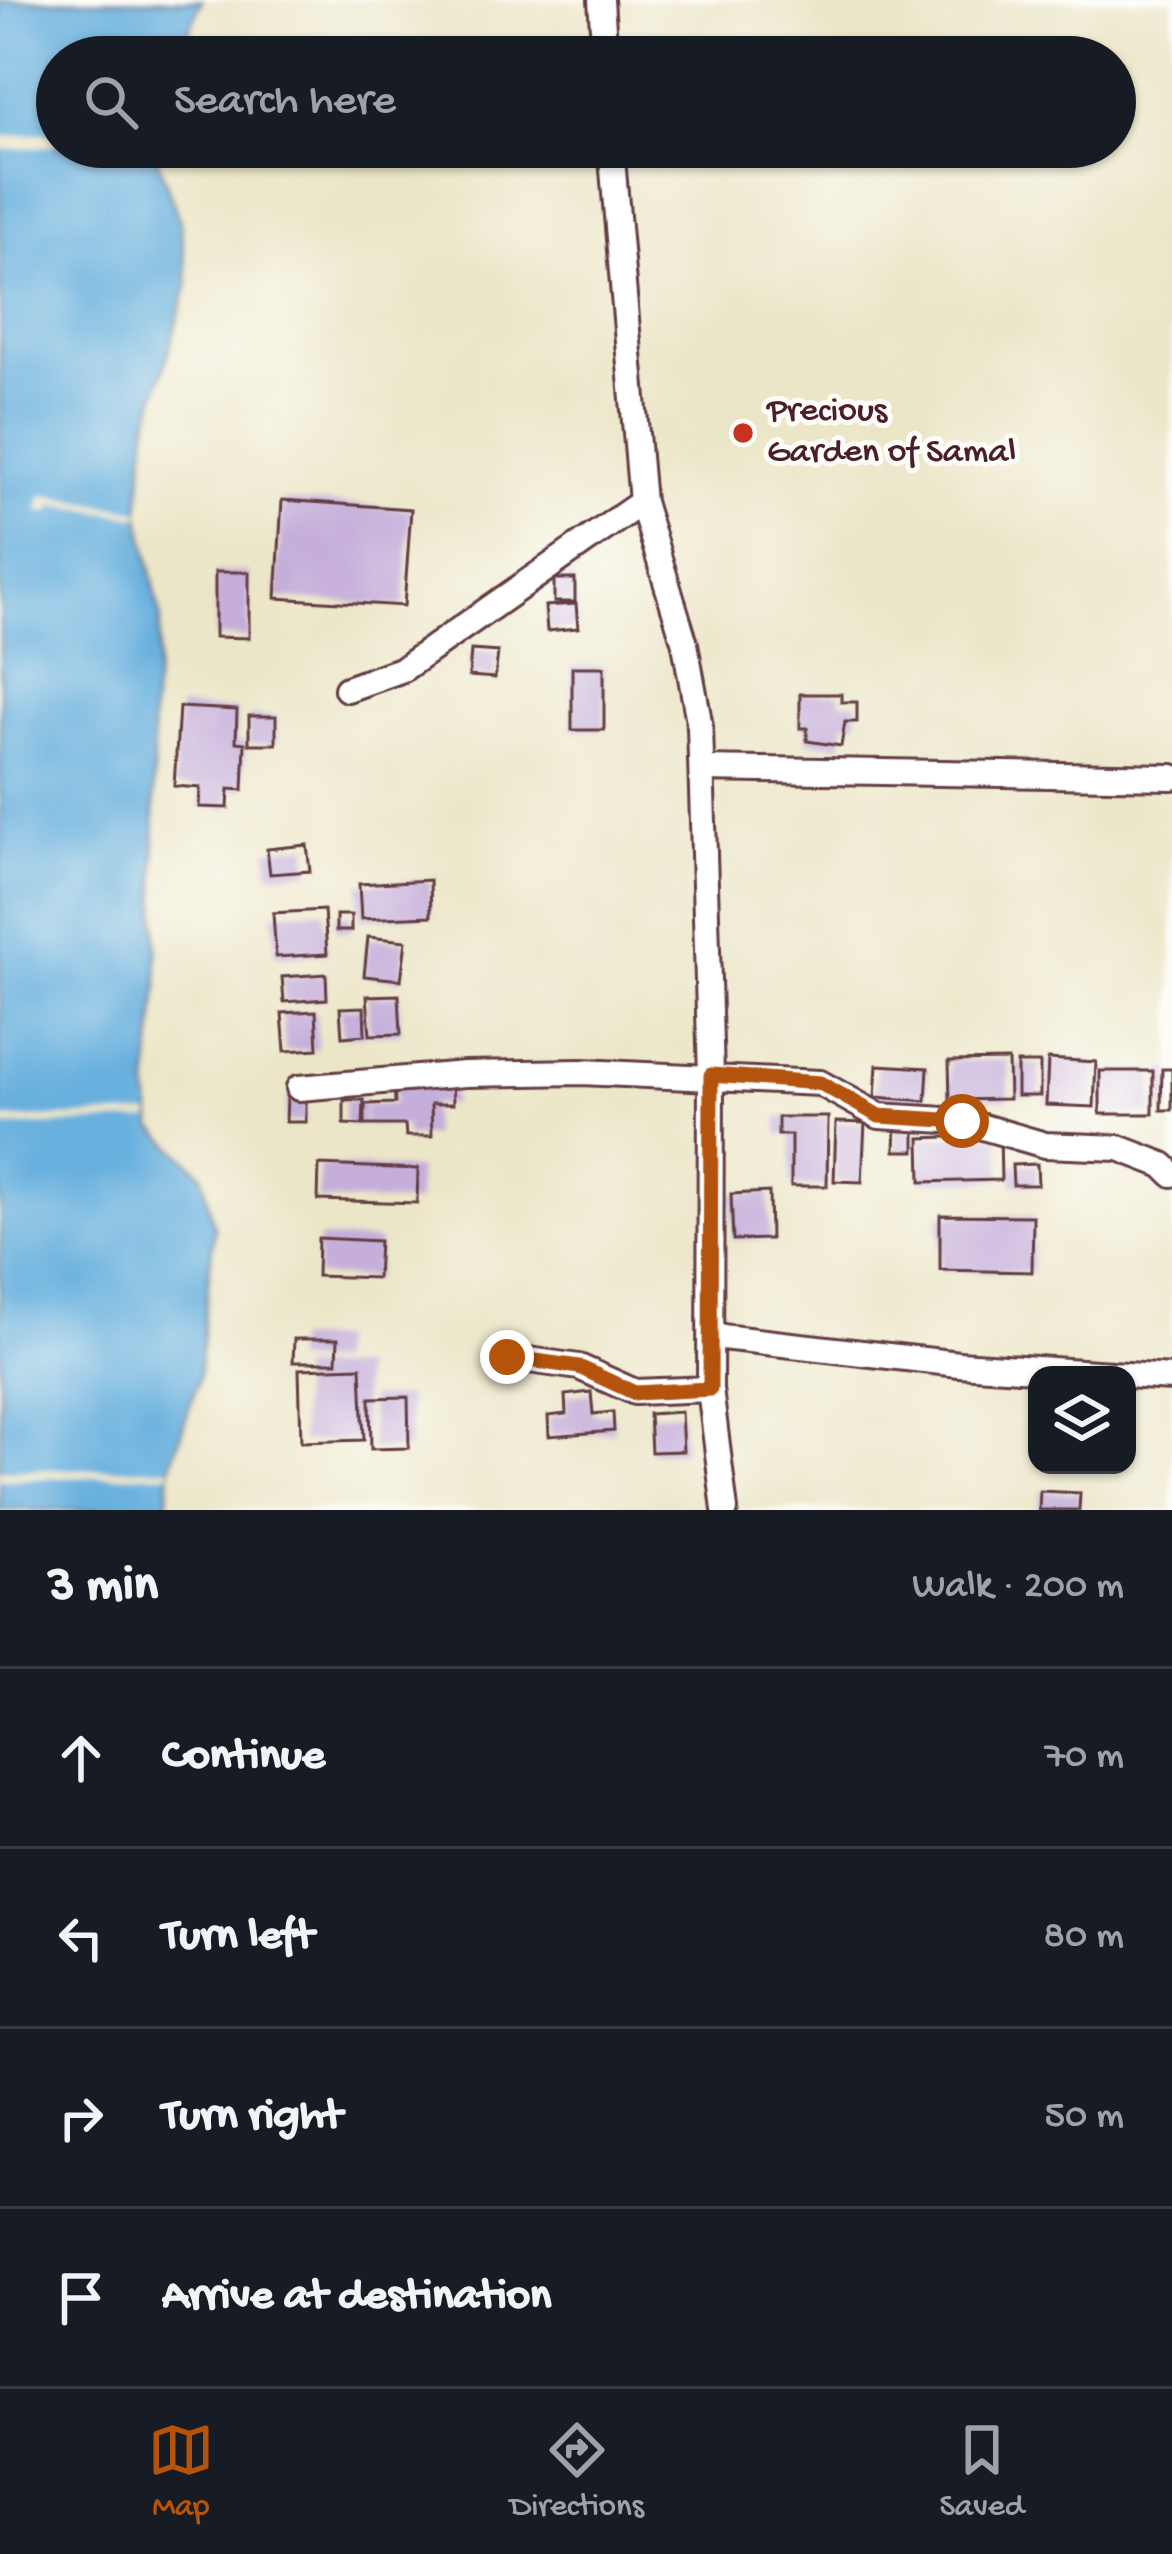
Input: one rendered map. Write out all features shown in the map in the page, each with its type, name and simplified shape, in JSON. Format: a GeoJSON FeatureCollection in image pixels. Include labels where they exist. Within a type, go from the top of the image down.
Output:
{"type":"FeatureCollection","features":[{"type":"Feature","properties":{"kind":"street"},"geometry":{"type":"LineString","coordinates":[[601,0],[604,36]]}},
{"type":"Feature","properties":{"kind":"street"},"geometry":{"type":"LineString","coordinates":[[612,168],[642,502],[686,644],[702,769],[711,1075],[710,1389],[725,1510]]}},
{"type":"Feature","properties":{"kind":"street"},"geometry":{"type":"LineString","coordinates":[[347,689],[403,669],[642,502]]}},
{"type":"Feature","properties":{"kind":"street"},"geometry":{"type":"LineString","coordinates":[[702,769],[1172,777]]}},
{"type":"Feature","properties":{"kind":"street"},"geometry":{"type":"LineString","coordinates":[[299,1088],[465,1074],[711,1075],[820,1083],[879,1116],[962,1121],[1045,1145],[1119,1148],[1163,1165],[1172,1174]]}},
{"type":"Feature","properties":{"kind":"street"},"geometry":{"type":"LineString","coordinates":[[713,1336],[1028,1369]]}},
{"type":"Feature","properties":{"kind":"street"},"geometry":{"type":"LineString","coordinates":[[507,1357],[579,1367],[635,1393],[710,1389]]}},
{"type":"Feature","properties":{"kind":"street"},"geometry":{"type":"LineString","coordinates":[[1136,1376],[1172,1378]]}},
{"type":"Feature","properties":{"kind":"water"},"geometry":{"type":"Polygon","coordinates":[[[0,0],[202,0],[187,36],[36,36],[36,168],[161,168],[180,222],[188,283],[147,427],[139,511],[161,620],[152,710],[158,988],[148,1086],[153,1127],[202,1174],[214,1228],[198,1381],[170,1467],[167,1510],[0,1510],[0,0]]]}},
{"type":"Feature","properties":{"kind":"pier"},"geometry":{"type":"Polygon","coordinates":[[[36,134],[36,147],[0,150],[0,137],[36,134]]]}},
{"type":"Feature","properties":{"kind":"pier"},"geometry":{"type":"Polygon","coordinates":[[[42,495],[139,511],[139,517],[54,505],[50,512],[38,511],[42,495]]]}},
{"type":"Feature","properties":{"kind":"pier"},"geometry":{"type":"Polygon","coordinates":[[[150,1114],[150,1120],[0,1127],[0,1119],[150,1114]]]}},
{"type":"Feature","properties":{"kind":"pier"},"geometry":{"type":"Polygon","coordinates":[[[170,1468],[169,1474],[0,1480],[0,1470],[170,1468]]]}},
{"type":"Feature","properties":{"kind":"building"},"geometry":{"type":"Polygon","coordinates":[[[282,500],[411,509],[404,606],[276,598],[282,500]]]}},
{"type":"Feature","properties":{"kind":"building"},"geometry":{"type":"Polygon","coordinates":[[[215,572],[249,572],[249,638],[215,637],[215,572]]]}},
{"type":"Feature","properties":{"kind":"building"},"geometry":{"type":"Polygon","coordinates":[[[554,579],[575,579],[575,602],[554,602],[554,579]]]}},
{"type":"Feature","properties":{"kind":"building"},"geometry":{"type":"Polygon","coordinates":[[[576,604],[578,628],[547,631],[545,606],[576,604]]]}},
{"type":"Feature","properties":{"kind":"building"},"geometry":{"type":"Polygon","coordinates":[[[471,650],[498,652],[495,678],[469,676],[471,650]]]}},
{"type":"Feature","properties":{"kind":"building"},"geometry":{"type":"Polygon","coordinates":[[[572,667],[604,667],[604,730],[572,730],[572,667]]]}},
{"type":"Feature","properties":{"kind":"building"},"geometry":{"type":"Polygon","coordinates":[[[800,694],[841,694],[841,702],[857,702],[857,722],[845,722],[841,746],[807,741],[807,728],[800,728],[800,694]]]}},
{"type":"Feature","properties":{"kind":"building"},"geometry":{"type":"Polygon","coordinates":[[[179,707],[237,710],[236,742],[245,743],[243,790],[229,789],[228,808],[199,807],[200,788],[174,786],[179,707]]]}},
{"type":"Feature","properties":{"kind":"building"},"geometry":{"type":"Polygon","coordinates":[[[249,716],[276,716],[276,744],[249,744],[249,716]]]}},
{"type":"Feature","properties":{"kind":"building"},"geometry":{"type":"Polygon","coordinates":[[[307,845],[310,871],[270,874],[267,849],[307,845]]]}},
{"type":"Feature","properties":{"kind":"building"},"geometry":{"type":"Polygon","coordinates":[[[430,880],[431,916],[361,919],[359,884],[430,880]]]}},
{"type":"Feature","properties":{"kind":"building"},"geometry":{"type":"Polygon","coordinates":[[[324,910],[327,954],[276,957],[273,913],[324,910]]]}},
{"type":"Feature","properties":{"kind":"building"},"geometry":{"type":"Polygon","coordinates":[[[336,915],[351,915],[351,931],[336,931],[336,915]]]}},
{"type":"Feature","properties":{"kind":"building"},"geometry":{"type":"Polygon","coordinates":[[[368,937],[406,941],[401,980],[364,976],[368,937]]]}},
{"type":"Feature","properties":{"kind":"building"},"geometry":{"type":"Polygon","coordinates":[[[326,974],[327,999],[284,1002],[282,977],[326,974]]]}},
{"type":"Feature","properties":{"kind":"building"},"geometry":{"type":"Polygon","coordinates":[[[399,995],[401,1034],[370,1035],[367,996],[399,995]]]}},
{"type":"Feature","properties":{"kind":"building"},"geometry":{"type":"Polygon","coordinates":[[[364,1007],[365,1035],[342,1037],[340,1008],[364,1007]]]}},
{"type":"Feature","properties":{"kind":"building"},"geometry":{"type":"Polygon","coordinates":[[[316,1011],[318,1049],[285,1051],[282,1013],[316,1011]]]}},
{"type":"Feature","properties":{"kind":"building"},"geometry":{"type":"Polygon","coordinates":[[[1048,1059],[1096,1062],[1094,1107],[1046,1105],[1048,1059]]]}},
{"type":"Feature","properties":{"kind":"building"},"geometry":{"type":"Polygon","coordinates":[[[1008,1060],[1009,1099],[950,1100],[949,1061],[1008,1060]]]}},
{"type":"Feature","properties":{"kind":"building"},"geometry":{"type":"Polygon","coordinates":[[[1017,1063],[1040,1063],[1040,1096],[1017,1096],[1017,1063]]]}},
{"type":"Feature","properties":{"kind":"building"},"geometry":{"type":"Polygon","coordinates":[[[877,1065],[928,1068],[926,1101],[875,1097],[877,1065]]]}},
{"type":"Feature","properties":{"kind":"building"},"geometry":{"type":"Polygon","coordinates":[[[1162,1069],[1172,1069],[1172,1110],[1161,1110],[1162,1069]]]}},
{"type":"Feature","properties":{"kind":"building"},"geometry":{"type":"Polygon","coordinates":[[[1100,1071],[1153,1071],[1153,1114],[1100,1114],[1100,1071]]]}},
{"type":"Feature","properties":{"kind":"building"},"geometry":{"type":"Polygon","coordinates":[[[452,1080],[453,1104],[431,1104],[432,1136],[406,1136],[405,1125],[365,1125],[365,1104],[395,1103],[394,1081],[452,1080]]]}},
{"type":"Feature","properties":{"kind":"building"},"geometry":{"type":"Polygon","coordinates":[[[287,1096],[306,1096],[306,1122],[286,1122],[287,1096]]]}},
{"type":"Feature","properties":{"kind":"building"},"geometry":{"type":"Polygon","coordinates":[[[344,1100],[364,1100],[363,1125],[344,1124],[344,1100]]]}},
{"type":"Feature","properties":{"kind":"building"},"geometry":{"type":"Polygon","coordinates":[[[778,1117],[828,1117],[827,1186],[791,1186],[791,1135],[778,1135],[778,1117]]]}},
{"type":"Feature","properties":{"kind":"building"},"geometry":{"type":"Polygon","coordinates":[[[836,1122],[865,1123],[862,1182],[834,1181],[836,1122]]]}},
{"type":"Feature","properties":{"kind":"building"},"geometry":{"type":"Polygon","coordinates":[[[896,1123],[915,1123],[915,1151],[895,1151],[896,1123]]]}},
{"type":"Feature","properties":{"kind":"building"},"geometry":{"type":"Polygon","coordinates":[[[1000,1135],[1001,1180],[921,1182],[920,1138],[1000,1135]]]}},
{"type":"Feature","properties":{"kind":"building"},"geometry":{"type":"Polygon","coordinates":[[[1037,1164],[1038,1185],[1013,1185],[1012,1165],[1037,1164]]]}},
{"type":"Feature","properties":{"kind":"building"},"geometry":{"type":"Polygon","coordinates":[[[319,1165],[418,1169],[417,1203],[318,1200],[319,1165]]]}},
{"type":"Feature","properties":{"kind":"building"},"geometry":{"type":"Polygon","coordinates":[[[769,1192],[770,1239],[733,1240],[731,1194],[769,1192]]]}},
{"type":"Feature","properties":{"kind":"building"},"geometry":{"type":"Polygon","coordinates":[[[940,1215],[1033,1216],[1032,1272],[940,1270],[940,1215]]]}},
{"type":"Feature","properties":{"kind":"building"},"geometry":{"type":"Polygon","coordinates":[[[318,1238],[379,1241],[377,1278],[317,1276],[318,1238]]]}},
{"type":"Feature","properties":{"kind":"building"},"geometry":{"type":"Polygon","coordinates":[[[294,1339],[338,1339],[337,1362],[293,1362],[294,1339]]]}},
{"type":"Feature","properties":{"kind":"building"},"geometry":{"type":"Polygon","coordinates":[[[361,1367],[364,1440],[301,1442],[299,1369],[361,1367]]]}},
{"type":"Feature","properties":{"kind":"building"},"geometry":{"type":"Polygon","coordinates":[[[591,1392],[593,1414],[613,1412],[614,1431],[549,1436],[548,1416],[566,1414],[565,1395],[591,1392]]]}},
{"type":"Feature","properties":{"kind":"building"},"geometry":{"type":"Polygon","coordinates":[[[408,1397],[409,1448],[371,1449],[370,1398],[408,1397]]]}},
{"type":"Feature","properties":{"kind":"building"},"geometry":{"type":"Polygon","coordinates":[[[681,1412],[683,1451],[651,1452],[649,1414],[681,1412]]]}},
{"type":"Feature","properties":{"kind":"building"},"geometry":{"type":"Polygon","coordinates":[[[1040,1491],[1080,1493],[1079,1510],[1039,1510],[1040,1491]]]}},
{"type":"Feature","properties":{"kind":"place","name":"Precious Garden of Samal"},"geometry":{"type":"Point","coordinates":[743,433]}},
{"type":"Feature","properties":{"kind":"route"},"geometry":{"type":"LineString","coordinates":[[507,1357],[579,1367],[635,1393],[710,1389],[711,1075],[820,1083],[837,1088],[879,1116],[962,1121]]}}]}
